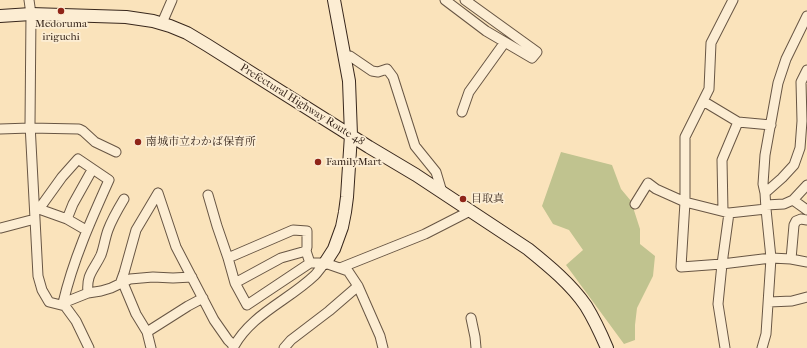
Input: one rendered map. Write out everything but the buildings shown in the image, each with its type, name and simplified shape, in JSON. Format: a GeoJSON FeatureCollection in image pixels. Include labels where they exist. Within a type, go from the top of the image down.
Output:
{"type":"FeatureCollection","features":[{"type":"Feature","properties":{"kind":"main road"},"geometry":{"type":"LineString","coordinates":[[325,263],[334,248],[346,212],[351,135],[349,81],[334,0]]}},
{"type":"Feature","properties":{"kind":"main road","name":"Prefectural Highway Route 48"},"geometry":{"type":"LineString","coordinates":[[0,16],[31,14],[126,16],[162,23],[187,33],[442,192],[528,249],[561,277],[575,292],[594,320],[607,348]]}},
{"type":"Feature","properties":{"kind":"street"},"geometry":{"type":"LineString","coordinates":[[29,0],[31,14],[30,128],[36,213],[38,276],[42,290],[49,302],[64,304],[88,292],[101,291],[130,279],[153,277],[192,277]]}},
{"type":"Feature","properties":{"kind":"street"},"geometry":{"type":"LineString","coordinates":[[162,23],[172,0]]}},
{"type":"Feature","properties":{"kind":"street"},"geometry":{"type":"LineString","coordinates":[[445,0],[486,30],[532,58],[537,52],[465,0]]}},
{"type":"Feature","properties":{"kind":"street"},"geometry":{"type":"LineString","coordinates":[[733,0],[711,43],[709,88],[685,137],[681,267],[771,258],[791,258],[807,262]]}},
{"type":"Feature","properties":{"kind":"street"},"geometry":{"type":"LineString","coordinates":[[762,348],[766,334],[771,258],[766,193],[763,184],[765,155],[778,83],[786,59],[807,16]]}},
{"type":"Feature","properties":{"kind":"street"},"geometry":{"type":"LineString","coordinates":[[462,112],[469,92],[505,42]]}},
{"type":"Feature","properties":{"kind":"street"},"geometry":{"type":"LineString","coordinates":[[344,56],[350,56],[372,71],[378,72],[387,69],[393,77],[415,146],[436,172],[442,192]]}},
{"type":"Feature","properties":{"kind":"street"},"geometry":{"type":"LineString","coordinates":[[766,193],[794,165],[800,148],[804,145],[801,82],[807,70]]}},
{"type":"Feature","properties":{"kind":"street"},"geometry":{"type":"LineString","coordinates":[[703,101],[738,122],[770,125]]}},
{"type":"Feature","properties":{"kind":"street"},"geometry":{"type":"LineString","coordinates":[[724,348],[718,304],[726,212],[722,160],[738,122]]}},
{"type":"Feature","properties":{"kind":"street"},"geometry":{"type":"LineString","coordinates":[[0,129],[79,129],[84,131],[95,142],[116,152]]}},
{"type":"Feature","properties":{"kind":"street"},"geometry":{"type":"LineString","coordinates":[[0,228],[36,213],[62,177],[78,159],[92,170],[109,180],[86,230],[66,290],[64,304],[76,321],[89,348]]}},
{"type":"Feature","properties":{"kind":"street"},"geometry":{"type":"LineString","coordinates":[[67,219],[73,204],[92,170]]}},
{"type":"Feature","properties":{"kind":"street"},"geometry":{"type":"LineString","coordinates":[[635,204],[648,183],[656,189],[684,202],[726,212],[784,204],[792,200],[807,185]]}},
{"type":"Feature","properties":{"kind":"street"},"geometry":{"type":"LineString","coordinates":[[151,348],[147,332],[136,314],[121,283],[136,230],[158,193],[176,247],[214,320],[233,347],[255,320],[308,280],[325,263]]}},
{"type":"Feature","properties":{"kind":"street"},"geometry":{"type":"LineString","coordinates":[[208,195],[235,283],[255,320]]}},
{"type":"Feature","properties":{"kind":"street"},"geometry":{"type":"LineString","coordinates":[[88,292],[88,278],[101,255],[108,229],[124,199]]}},
{"type":"Feature","properties":{"kind":"street"},"geometry":{"type":"LineString","coordinates":[[792,200],[807,210]]}},
{"type":"Feature","properties":{"kind":"street"},"geometry":{"type":"LineString","coordinates":[[340,268],[425,234],[470,210]]}},
{"type":"Feature","properties":{"kind":"street"},"geometry":{"type":"LineString","coordinates":[[36,213],[67,219],[86,230]]}},
{"type":"Feature","properties":{"kind":"street"},"geometry":{"type":"LineString","coordinates":[[791,258],[794,226],[796,221],[801,219],[807,220]]}},
{"type":"Feature","properties":{"kind":"street"},"geometry":{"type":"LineString","coordinates":[[228,258],[293,230],[307,231],[306,251],[310,263]]}},
{"type":"Feature","properties":{"kind":"street"},"geometry":{"type":"LineString","coordinates":[[235,283],[281,258],[306,251]]}},
{"type":"Feature","properties":{"kind":"street"},"geometry":{"type":"LineString","coordinates":[[247,305],[310,263],[325,263],[348,270],[358,286],[380,336],[383,348]]}},
{"type":"Feature","properties":{"kind":"street"},"geometry":{"type":"LineString","coordinates":[[284,348],[291,340],[329,311],[358,286]]}},
{"type":"Feature","properties":{"kind":"street"},"geometry":{"type":"LineString","coordinates":[[769,302],[792,302],[807,297]]}},
{"type":"Feature","properties":{"kind":"street"},"geometry":{"type":"LineString","coordinates":[[147,332],[203,298]]}},
{"type":"Feature","properties":{"kind":"street"},"geometry":{"type":"LineString","coordinates":[[471,318],[476,348]]}},
{"type":"Feature","properties":{"kind":"green space"},"geometry":{"type":"Polygon","coordinates":[[[561,152],[612,165],[621,189],[631,201],[640,229],[640,244],[655,256],[653,276],[637,308],[635,340],[624,344],[566,265],[583,250],[569,230],[553,224],[542,206],[561,152]]]}},
{"type":"Feature","properties":{"kind":"place","name":"Medoruma iriguchi"},"geometry":{"type":"Point","coordinates":[61,11]}},
{"type":"Feature","properties":{"kind":"place","name":"南城市立わかば保育所"},"geometry":{"type":"Point","coordinates":[138,142]}},
{"type":"Feature","properties":{"kind":"place","name":"FamilyMart"},"geometry":{"type":"Point","coordinates":[318,162]}},
{"type":"Feature","properties":{"kind":"place","name":"目取真"},"geometry":{"type":"Point","coordinates":[463,199]}}]}
